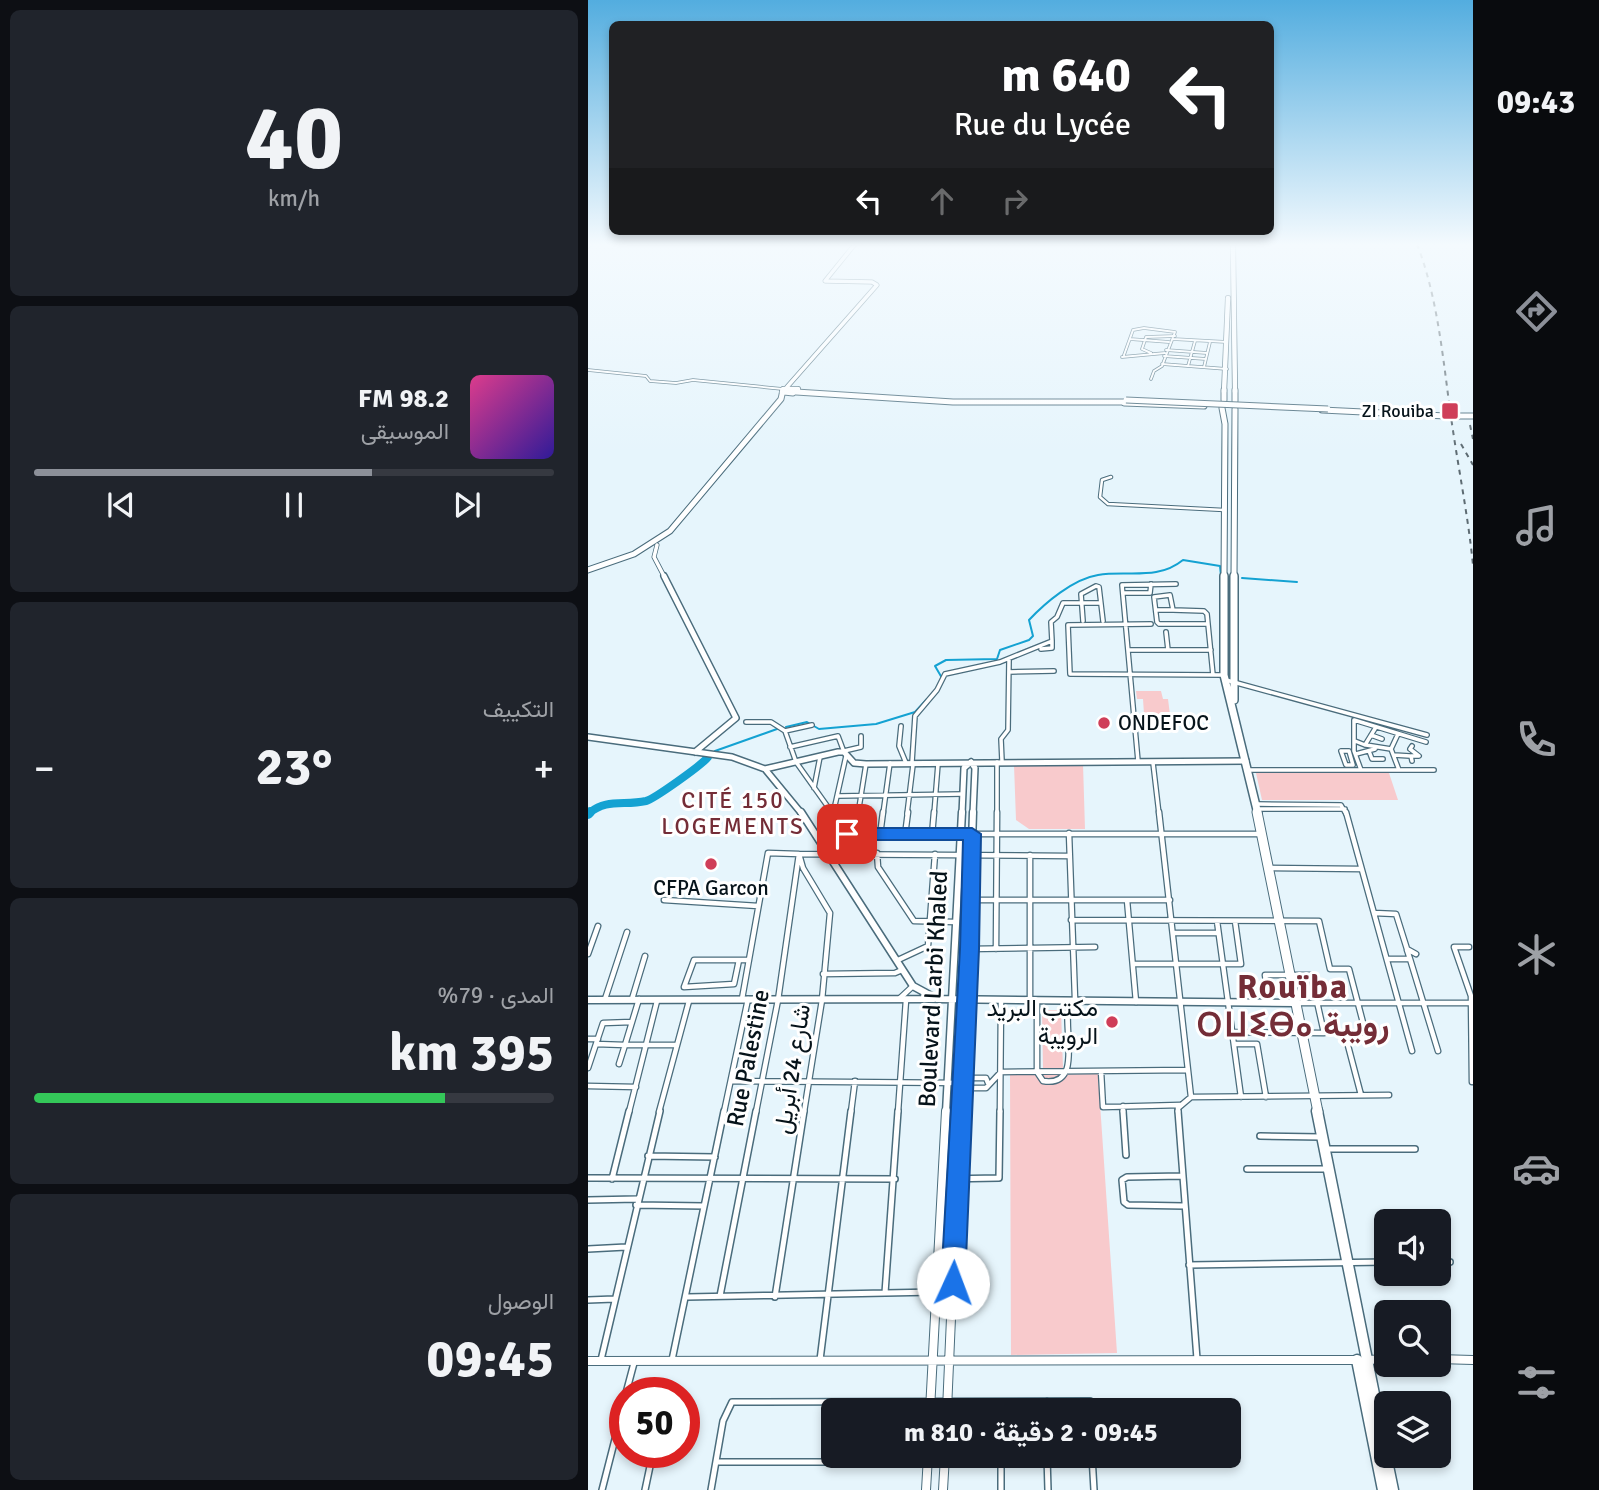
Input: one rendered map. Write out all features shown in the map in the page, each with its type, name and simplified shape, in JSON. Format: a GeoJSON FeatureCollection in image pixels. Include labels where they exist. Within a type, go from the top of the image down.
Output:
{"type":"FeatureCollection","features":[{"type":"Feature","properties":{"kind":"highway"},"geometry":{"type":"LineString","coordinates":[[1228,314],[1227,369],[1221,404],[1226,424],[1224,651],[1346,1262],[1383,1490]]}},
{"type":"Feature","properties":{"kind":"highway"},"geometry":{"type":"LineString","coordinates":[[1228,679],[1232,652],[1233,426],[1236,405],[1233,314]]}},
{"type":"Feature","properties":{"kind":"highway"},"geometry":{"type":"LineString","coordinates":[[588,572],[634,554],[670,531],[784,389],[953,402],[1096,400],[1473,417]]}},
{"type":"Feature","properties":{"kind":"highway"},"geometry":{"type":"LineString","coordinates":[[588,572],[629,559],[657,545],[688,519],[796,390]]}},
{"type":"Feature","properties":{"kind":"highway"},"geometry":{"type":"LineString","coordinates":[[1096,400],[1328,409]]}},
{"type":"Feature","properties":{"kind":"highway"},"geometry":{"type":"LineString","coordinates":[[1221,404],[1236,405]]}},
{"type":"Feature","properties":{"kind":"highway"},"geometry":{"type":"LineString","coordinates":[[1224,651],[1232,652]]}},
{"type":"Feature","properties":{"kind":"highway"},"geometry":{"type":"LineString","coordinates":[[1361,1360],[1374,1409]]}},
{"type":"Feature","properties":{"kind":"highway"},"geometry":{"type":"LineString","coordinates":[[1389,1468],[1394,1490]]}},
{"type":"Feature","properties":{"kind":"main road"},"geometry":{"type":"LineString","coordinates":[[784,389],[795,380],[852,314]]}},
{"type":"Feature","properties":{"kind":"main road"},"geometry":{"type":"LineString","coordinates":[[795,380],[796,390]]}},
{"type":"Feature","properties":{"kind":"main road"},"geometry":{"type":"LineString","coordinates":[[588,737],[732,757],[765,769],[806,818],[913,986],[937,999]]}},
{"type":"Feature","properties":{"kind":"main road"},"geometry":{"type":"LineString","coordinates":[[765,769],[820,755],[845,753],[854,763],[866,764],[1246,761]]}},
{"type":"Feature","properties":{"kind":"main road","name":"Boulevard Larbi Khaled"},"geometry":{"type":"LineString","coordinates":[[931,1398],[964,768],[971,762],[975,768],[970,949],[947,1398]]}},
{"type":"Feature","properties":{"kind":"main road"},"geometry":{"type":"LineString","coordinates":[[588,1000],[937,999],[1001,1002],[1294,1003]]}},
{"type":"Feature","properties":{"kind":"main road"},"geometry":{"type":"LineString","coordinates":[[588,1361],[1374,1359]]}},
{"type":"Feature","properties":{"kind":"main road"},"geometry":{"type":"LineString","coordinates":[[1451,1359],[1473,1360]]}},
{"type":"Feature","properties":{"kind":"main road"},"geometry":{"type":"LineString","coordinates":[[926,1490],[927,1468]]}},
{"type":"Feature","properties":{"kind":"street"},"geometry":{"type":"LineString","coordinates":[[1151,379],[1153,372],[1159,370],[1163,364],[1165,353],[1169,342],[1176,333],[1172,330],[1144,328],[1133,330],[1123,356],[1151,353],[1165,353],[1192,352],[1207,353]]}},
{"type":"Feature","properties":{"kind":"street"},"geometry":{"type":"LineString","coordinates":[[1151,353],[1142,349],[1147,336],[1227,342]]}},
{"type":"Feature","properties":{"kind":"street"},"geometry":{"type":"LineString","coordinates":[[1130,339],[1169,342]]}},
{"type":"Feature","properties":{"kind":"street"},"geometry":{"type":"LineString","coordinates":[[1188,366],[1195,340]]}},
{"type":"Feature","properties":{"kind":"street"},"geometry":{"type":"LineString","coordinates":[[1204,367],[1210,341]]}},
{"type":"Feature","properties":{"kind":"street"},"geometry":{"type":"LineString","coordinates":[[1165,353],[1172,357],[1206,359]]}},
{"type":"Feature","properties":{"kind":"street"},"geometry":{"type":"LineString","coordinates":[[1170,365],[1172,357]]}},
{"type":"Feature","properties":{"kind":"street"},"geometry":{"type":"LineString","coordinates":[[1163,364],[1227,369]]}},
{"type":"Feature","properties":{"kind":"street"},"geometry":{"type":"LineString","coordinates":[[588,370],[646,376],[650,381],[670,383],[693,380],[784,389]]}},
{"type":"Feature","properties":{"kind":"street"},"geometry":{"type":"LineString","coordinates":[[1111,477],[1102,480],[1100,484],[1100,497],[1108,504],[1226,510]]}},
{"type":"Feature","properties":{"kind":"street"},"geometry":{"type":"LineString","coordinates":[[657,545],[654,557],[736,718],[695,752]]}},
{"type":"Feature","properties":{"kind":"street"},"geometry":{"type":"LineString","coordinates":[[1138,761],[1125,624],[1124,584],[1176,584]]}},
{"type":"Feature","properties":{"kind":"street"},"geometry":{"type":"LineString","coordinates":[[1123,593],[1150,593],[1151,584]]}},
{"type":"Feature","properties":{"kind":"street"},"geometry":{"type":"LineString","coordinates":[[1083,621],[1082,593],[1096,586],[1099,587],[1102,621]]}},
{"type":"Feature","properties":{"kind":"street"},"geometry":{"type":"LineString","coordinates":[[1173,610],[1170,595],[1158,594],[1154,597],[1158,624],[1208,624]]}},
{"type":"Feature","properties":{"kind":"street"},"geometry":{"type":"LineString","coordinates":[[905,835],[915,716],[937,690],[944,675],[1009,660],[1038,649],[1052,648],[1051,622],[1062,605],[1100,603]]}},
{"type":"Feature","properties":{"kind":"street"},"geometry":{"type":"LineString","coordinates":[[1156,610],[1204,611],[1207,614],[1213,675]]}},
{"type":"Feature","properties":{"kind":"street"},"geometry":{"type":"LineString","coordinates":[[1151,624],[1068,625],[1070,674],[1213,675],[1427,735]]}},
{"type":"Feature","properties":{"kind":"street"},"geometry":{"type":"LineString","coordinates":[[1166,632],[1168,650]]}},
{"type":"Feature","properties":{"kind":"street"},"geometry":{"type":"LineString","coordinates":[[1128,650],[1211,650]]}},
{"type":"Feature","properties":{"kind":"street"},"geometry":{"type":"LineString","coordinates":[[996,948],[999,761],[1002,739],[1009,730],[1009,660]]}},
{"type":"Feature","properties":{"kind":"street"},"geometry":{"type":"LineString","coordinates":[[1009,672],[1054,671]]}},
{"type":"Feature","properties":{"kind":"street"},"geometry":{"type":"LineString","coordinates":[[1343,758],[1346,765],[1353,765],[1354,720],[1426,743]]}},
{"type":"Feature","properties":{"kind":"street"},"geometry":{"type":"LineString","coordinates":[[746,722],[771,723],[783,729],[812,725]]}},
{"type":"Feature","properties":{"kind":"street"},"geometry":{"type":"LineString","coordinates":[[901,726],[899,746],[910,763]]}},
{"type":"Feature","properties":{"kind":"street"},"geometry":{"type":"LineString","coordinates":[[1365,745],[1376,727]]}},
{"type":"Feature","properties":{"kind":"street"},"geometry":{"type":"LineString","coordinates":[[783,729],[796,762],[847,834],[1262,834]]}},
{"type":"Feature","properties":{"kind":"street"},"geometry":{"type":"LineString","coordinates":[[1398,734],[1391,749],[1399,771]]}},
{"type":"Feature","properties":{"kind":"street"},"geometry":{"type":"LineString","coordinates":[[1371,735],[1382,739]]}},
{"type":"Feature","properties":{"kind":"street"},"geometry":{"type":"LineString","coordinates":[[790,747],[838,736],[845,753],[833,815]]}},
{"type":"Feature","properties":{"kind":"street"},"geometry":{"type":"LineString","coordinates":[[845,753],[861,747],[861,736]]}},
{"type":"Feature","properties":{"kind":"street"},"geometry":{"type":"LineString","coordinates":[[1355,741],[1377,749]]}},
{"type":"Feature","properties":{"kind":"street"},"geometry":{"type":"LineString","coordinates":[[1393,755],[1412,756],[1409,749],[1412,746]]}},
{"type":"Feature","properties":{"kind":"street"},"geometry":{"type":"LineString","coordinates":[[1354,756],[1377,749],[1391,749]]}},
{"type":"Feature","properties":{"kind":"street"},"geometry":{"type":"LineString","coordinates":[[1369,751],[1372,759],[1383,759]]}},
{"type":"Feature","properties":{"kind":"street"},"geometry":{"type":"LineString","coordinates":[[814,788],[820,755]]}},
{"type":"Feature","properties":{"kind":"street"},"geometry":{"type":"LineString","coordinates":[[1354,756],[1361,771]]}},
{"type":"Feature","properties":{"kind":"street"},"geometry":{"type":"LineString","coordinates":[[1152,761],[1192,1097]]}},
{"type":"Feature","properties":{"kind":"street"},"geometry":{"type":"LineString","coordinates":[[932,835],[938,762]]}},
{"type":"Feature","properties":{"kind":"street"},"geometry":{"type":"LineString","coordinates":[[880,835],[890,763]]}},
{"type":"Feature","properties":{"kind":"street"},"geometry":{"type":"LineString","coordinates":[[855,835],[866,764]]}},
{"type":"Feature","properties":{"kind":"street"},"geometry":{"type":"LineString","coordinates":[[1248,770],[1434,771]]}},
{"type":"Feature","properties":{"kind":"street"},"geometry":{"type":"LineString","coordinates":[[838,796],[963,794]]}},
{"type":"Feature","properties":{"kind":"street"},"geometry":{"type":"LineString","coordinates":[[1256,807],[1343,807],[1412,1051]]}},
{"type":"Feature","properties":{"kind":"street"},"geometry":{"type":"LineString","coordinates":[[1030,855],[1037,1072],[1043,1081],[1053,1083],[1062,1080],[1068,1071],[1066,1010],[1073,1001],[1069,833]]}},
{"type":"Feature","properties":{"kind":"street"},"geometry":{"type":"LineString","coordinates":[[671,1361],[732,1081],[768,853],[1069,856]]}},
{"type":"Feature","properties":{"kind":"street","name":"شارع 24 أبريل"},"geometry":{"type":"LineString","coordinates":[[775,1297],[821,1000],[831,913],[803,867],[799,853]]}},
{"type":"Feature","properties":{"kind":"street","name":"Rue Palestine"},"geometry":{"type":"LineString","coordinates":[[720,1296],[778,1000],[799,853]]}},
{"type":"Feature","properties":{"kind":"street"},"geometry":{"type":"LineString","coordinates":[[877,853],[878,867],[914,921],[957,922]]}},
{"type":"Feature","properties":{"kind":"street"},"geometry":{"type":"LineString","coordinates":[[898,960],[928,946],[935,854]]}},
{"type":"Feature","properties":{"kind":"street"},"geometry":{"type":"LineString","coordinates":[[1268,868],[1361,869]]}},
{"type":"Feature","properties":{"kind":"street"},"geometry":{"type":"LineString","coordinates":[[664,900],[758,906]]}},
{"type":"Feature","properties":{"kind":"street"},"geometry":{"type":"LineString","coordinates":[[970,900],[1170,900]]}},
{"type":"Feature","properties":{"kind":"street"},"geometry":{"type":"LineString","coordinates":[[1127,900],[1136,1002]]}},
{"type":"Feature","properties":{"kind":"street"},"geometry":{"type":"LineString","coordinates":[[1374,913],[1396,914],[1438,1051]]}},
{"type":"Feature","properties":{"kind":"street"},"geometry":{"type":"LineString","coordinates":[[1071,920],[1319,921],[1330,968],[1349,969],[1367,1038],[1346,1038],[1361,1095]]}},
{"type":"Feature","properties":{"kind":"street"},"geometry":{"type":"LineString","coordinates":[[1217,920],[1241,1097]]}},
{"type":"Feature","properties":{"kind":"street"},"geometry":{"type":"LineString","coordinates":[[1133,964],[1241,964],[1235,921]]}},
{"type":"Feature","properties":{"kind":"street"},"geometry":{"type":"LineString","coordinates":[[588,954],[598,926]]}},
{"type":"Feature","properties":{"kind":"street"},"geometry":{"type":"LineString","coordinates":[[605,999],[627,932]]}},
{"type":"Feature","properties":{"kind":"street"},"geometry":{"type":"LineString","coordinates":[[1174,933],[1219,933]]}},
{"type":"Feature","properties":{"kind":"street"},"geometry":{"type":"LineString","coordinates":[[970,949],[1095,947]]}},
{"type":"Feature","properties":{"kind":"street"},"geometry":{"type":"LineString","coordinates":[[1469,947],[1454,947],[1471,996],[1472,1082]]}},
{"type":"Feature","properties":{"kind":"street"},"geometry":{"type":"LineString","coordinates":[[1407,949],[1416,954]]}},
{"type":"Feature","properties":{"kind":"street"},"geometry":{"type":"LineString","coordinates":[[619,1064],[632,1022],[645,956]]}},
{"type":"Feature","properties":{"kind":"street"},"geometry":{"type":"LineString","coordinates":[[1387,959],[1410,959]]}},
{"type":"Feature","properties":{"kind":"street"},"geometry":{"type":"LineString","coordinates":[[739,960],[734,984],[730,986],[684,987],[694,960],[739,960],[749,960]]}},
{"type":"Feature","properties":{"kind":"street"},"geometry":{"type":"LineString","coordinates":[[823,974],[895,973],[904,969]]}},
{"type":"Feature","properties":{"kind":"street"},"geometry":{"type":"LineString","coordinates":[[1232,1032],[1324,1032],[1311,975],[1265,975],[1269,1002]]}},
{"type":"Feature","properties":{"kind":"street"},"geometry":{"type":"LineString","coordinates":[[885,1293],[901,1081],[902,1000],[913,986]]}},
{"type":"Feature","properties":{"kind":"street"},"geometry":{"type":"LineString","coordinates":[[611,1179],[658,999]]}},
{"type":"Feature","properties":{"kind":"street"},"geometry":{"type":"LineString","coordinates":[[601,1360],[642,1178],[689,999]]}},
{"type":"Feature","properties":{"kind":"street"},"geometry":{"type":"LineString","coordinates":[[942,1180],[999,1178],[1001,1002]]}},
{"type":"Feature","properties":{"kind":"street"},"geometry":{"type":"LineString","coordinates":[[1294,1003],[1471,1003]]}},
{"type":"Feature","properties":{"kind":"street"},"geometry":{"type":"LineString","coordinates":[[588,1068],[603,1023],[632,1022]]}},
{"type":"Feature","properties":{"kind":"street"},"geometry":{"type":"LineString","coordinates":[[588,1039],[625,1045],[677,1045]]}},
{"type":"Feature","properties":{"kind":"street"},"geometry":{"type":"LineString","coordinates":[[1234,1044],[1257,1044],[1266,1097]]}},
{"type":"Feature","properties":{"kind":"street"},"geometry":{"type":"LineString","coordinates":[[963,1083],[968,1088],[985,1088],[1000,1072],[1188,1070]]}},
{"type":"Feature","properties":{"kind":"street"},"geometry":{"type":"LineString","coordinates":[[1101,1071],[1103,1107],[1183,1105]]}},
{"type":"Feature","properties":{"kind":"street"},"geometry":{"type":"LineString","coordinates":[[732,1081],[963,1083],[974,1077],[986,1078],[988,1083]]}},
{"type":"Feature","properties":{"kind":"street"},"geometry":{"type":"LineString","coordinates":[[820,1361],[855,1081]]}},
{"type":"Feature","properties":{"kind":"street"},"geometry":{"type":"LineString","coordinates":[[588,1086],[636,1087]]}},
{"type":"Feature","properties":{"kind":"street"},"geometry":{"type":"LineString","coordinates":[[1198,1361],[1178,1108],[1192,1097],[1389,1095]]}},
{"type":"Feature","properties":{"kind":"street"},"geometry":{"type":"LineString","coordinates":[[1123,1106],[1126,1155]]}},
{"type":"Feature","properties":{"kind":"street"},"geometry":{"type":"LineString","coordinates":[[1260,1136],[1321,1137]]}},
{"type":"Feature","properties":{"kind":"street"},"geometry":{"type":"LineString","coordinates":[[1324,1149],[1415,1149]]}},
{"type":"Feature","properties":{"kind":"street"},"geometry":{"type":"LineString","coordinates":[[648,1156],[715,1157]]}},
{"type":"Feature","properties":{"kind":"street"},"geometry":{"type":"LineString","coordinates":[[1248,1169],[1327,1169]]}},
{"type":"Feature","properties":{"kind":"street"},"geometry":{"type":"LineString","coordinates":[[1182,1176],[1127,1177],[1122,1180],[1124,1202],[1128,1205],[1184,1206]]}},
{"type":"Feature","properties":{"kind":"street"},"geometry":{"type":"LineString","coordinates":[[588,1178],[895,1179]]}},
{"type":"Feature","properties":{"kind":"street"},"geometry":{"type":"LineString","coordinates":[[588,1200],[705,1206]]}},
{"type":"Feature","properties":{"kind":"street"},"geometry":{"type":"LineString","coordinates":[[588,1249],[626,1248]]}},
{"type":"Feature","properties":{"kind":"street"},"geometry":{"type":"LineString","coordinates":[[1189,1265],[1374,1262]]}},
{"type":"Feature","properties":{"kind":"street"},"geometry":{"type":"LineString","coordinates":[[686,1297],[937,1292]]}},
{"type":"Feature","properties":{"kind":"street"},"geometry":{"type":"LineString","coordinates":[[588,1300],[615,1299]]}},
{"type":"Feature","properties":{"kind":"street"},"geometry":{"type":"LineString","coordinates":[[630,1377],[634,1361]]}},
{"type":"Feature","properties":{"kind":"street"},"geometry":{"type":"LineString","coordinates":[[711,1490],[723,1421],[732,1402],[821,1404]]}},
{"type":"Feature","properties":{"kind":"street"},"geometry":{"type":"LineString","coordinates":[[716,1462],[821,1461]]}},
{"type":"Feature","properties":{"kind":"street"},"geometry":{"type":"LineString","coordinates":[[602,1490],[609,1466]]}},
{"type":"Feature","properties":{"kind":"street"},"geometry":{"type":"LineString","coordinates":[[645,1490],[650,1468]]}},
{"type":"Feature","properties":{"kind":"street"},"geometry":{"type":"LineString","coordinates":[[943,1490],[944,1468]]}},
{"type":"Feature","properties":{"kind":"street"},"geometry":{"type":"LineString","coordinates":[[1000,1490],[1001,1468]]}},
{"type":"Feature","properties":{"kind":"street"},"geometry":{"type":"LineString","coordinates":[[1048,1468],[1048,1490]]}},
{"type":"Feature","properties":{"kind":"street"},"geometry":{"type":"LineString","coordinates":[[1093,1468],[1094,1490]]}},
{"type":"Feature","properties":{"kind":"shaded area"},"geometry":{"type":"Polygon","coordinates":[[[1136,691],[1161,691],[1163,699],[1168,699],[1170,715],[1144,714],[1143,699],[1137,699],[1136,691]]]}},
{"type":"Feature","properties":{"kind":"shaded area"},"geometry":{"type":"Polygon","coordinates":[[[1083,764],[1085,829],[1029,829],[1016,820],[1014,765],[1083,764]]]}},
{"type":"Feature","properties":{"kind":"shaded area"},"geometry":{"type":"Polygon","coordinates":[[[1256,773],[1389,773],[1398,800],[1262,800],[1256,773]]]}},
{"type":"Feature","properties":{"kind":"shaded area"},"geometry":{"type":"Polygon","coordinates":[[[1042,1010],[1061,1010],[1063,1068],[1043,1068],[1042,1010]]]}},
{"type":"Feature","properties":{"kind":"shaded area"},"geometry":{"type":"Polygon","coordinates":[[[1098,1074],[1117,1353],[1011,1355],[1010,1075],[1098,1074]]]}},
{"type":"Feature","properties":{"kind":"waterway"},"geometry":{"type":"LineString","coordinates":[[942,678],[935,666],[946,660],[997,659],[1000,650],[1029,640],[1033,636],[1029,620],[1060,593],[1089,577],[1153,573],[1183,560],[1220,566],[1221,576]]}},
{"type":"Feature","properties":{"kind":"waterway"},"geometry":{"type":"LineString","coordinates":[[1242,578],[1297,582]]}},
{"type":"Feature","properties":{"kind":"waterway"},"geometry":{"type":"LineString","coordinates":[[786,727],[807,722],[819,729],[876,724],[915,712],[927,699]]}},
{"type":"Feature","properties":{"kind":"waterway"},"geometry":{"type":"LineString","coordinates":[[715,751],[777,729]]}},
{"type":"Feature","properties":{"kind":"waterway"},"geometry":{"type":"LineString","coordinates":[[590,812],[588,814],[609,804],[651,799],[708,757]]}},
{"type":"Feature","properties":{"kind":"railway"},"geometry":{"type":"LineString","coordinates":[[1436,314],[1473,565]]}},
{"type":"Feature","properties":{"kind":"railway"},"geometry":{"type":"LineString","coordinates":[[1470,425],[1473,439]]}},
{"type":"Feature","properties":{"kind":"railway"},"geometry":{"type":"LineString","coordinates":[[1461,444],[1473,465]]}},
{"type":"Feature","properties":{"kind":"place","name":"ZI Rouiba"},"geometry":{"type":"Point","coordinates":[1450,411]}},
{"type":"Feature","properties":{"kind":"place","name":"ONDEFOC"},"geometry":{"type":"Point","coordinates":[1104,723]}},
{"type":"Feature","properties":{"kind":"place","name":"CFPA Garcon"},"geometry":{"type":"Point","coordinates":[711,864]}},
{"type":"Feature","properties":{"kind":"place","name":"مكتب البريد الرويبة"},"geometry":{"type":"Point","coordinates":[1112,1022]}},
{"type":"Feature","properties":{"kind":"district","name":"CITÉ 150 LOGEMENTS"},"geometry":{"type":"Point","coordinates":[733,813]}},
{"type":"Feature","properties":{"kind":"district","name":"Rouïba ⵔⵡⵉⴱⴰ رويبة"},"geometry":{"type":"Point","coordinates":[1293,1005]}},
{"type":"Feature","properties":{"kind":"route"},"geometry":{"type":"LineString","coordinates":[[847,834],[972,834],[970,949],[961,1083],[953,1283]]}}]}
